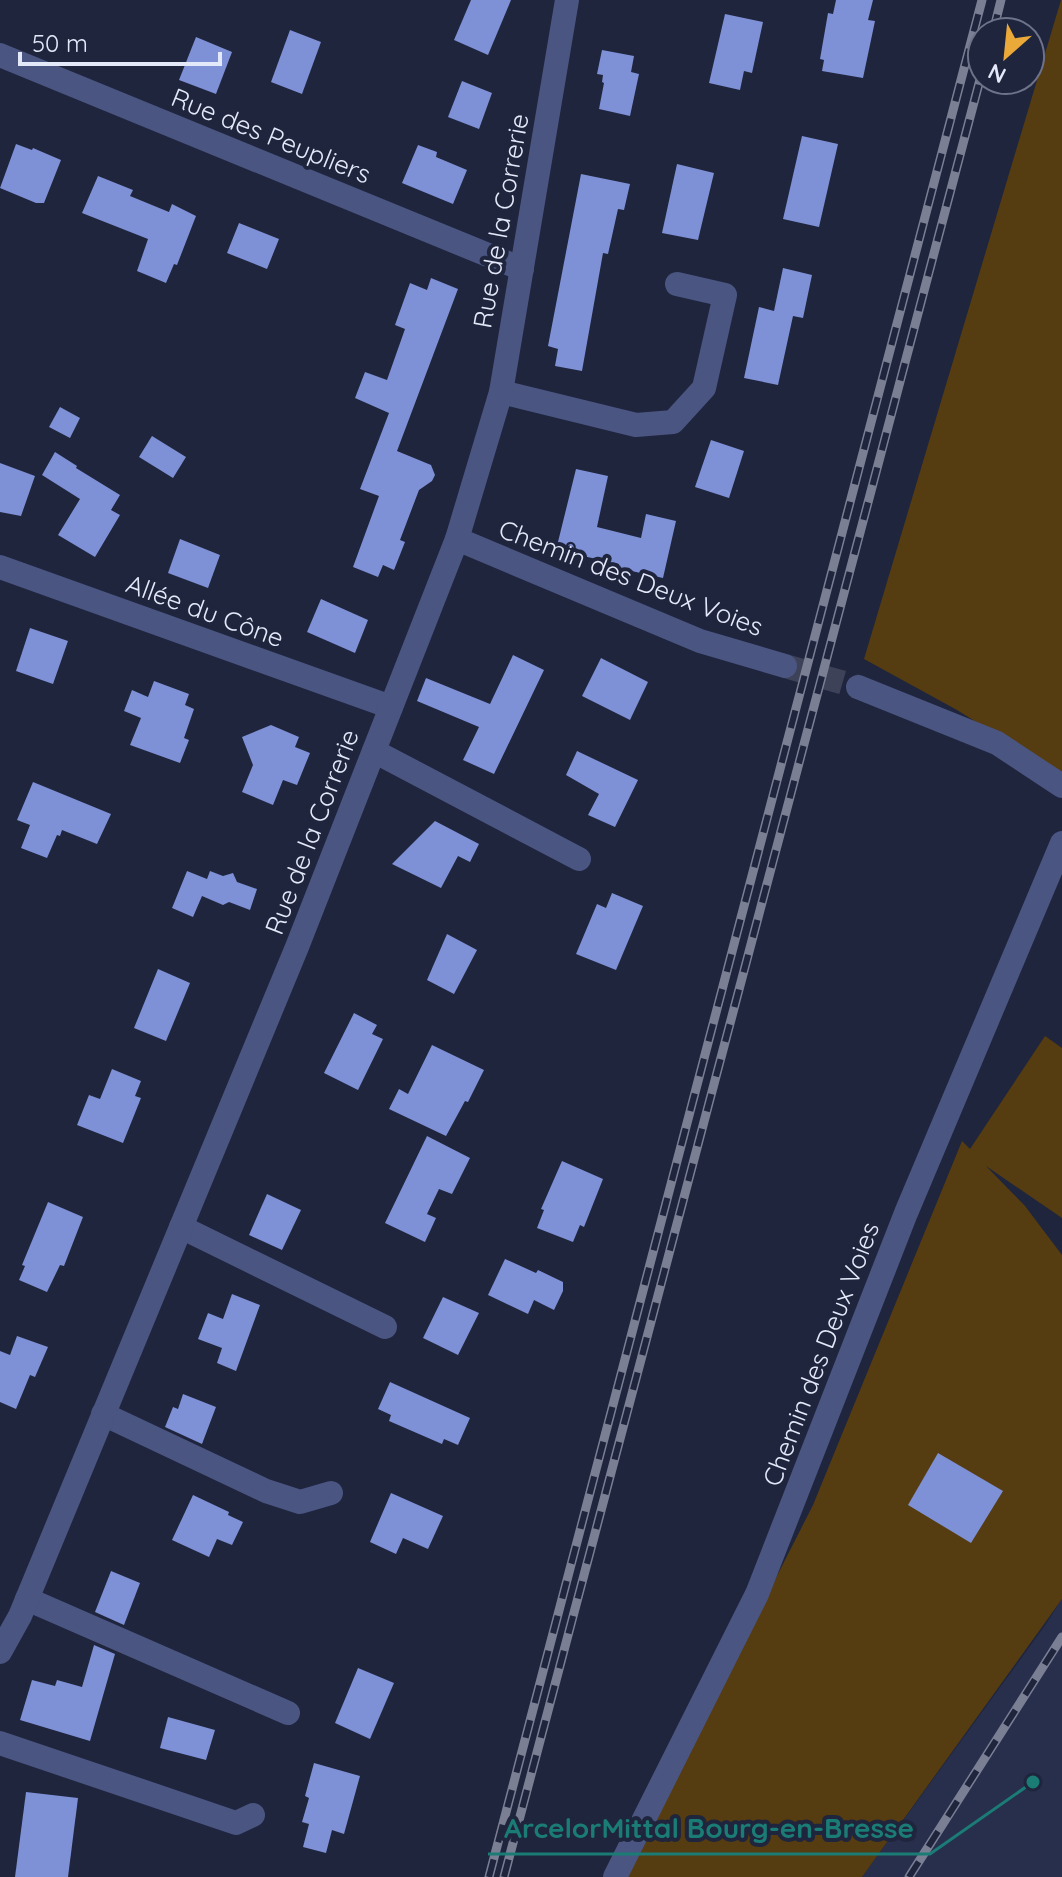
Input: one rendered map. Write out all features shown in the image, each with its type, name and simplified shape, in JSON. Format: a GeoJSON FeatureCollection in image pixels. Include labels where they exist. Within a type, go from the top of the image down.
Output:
{"type":"FeatureCollection","features":[{"type":"Feature","properties":{"kind":"street","name":"Rue de la Correrie"},"geometry":{"type":"LineString","coordinates":[[0,1652],[27,1599],[297,947],[457,539],[501,392],[567,0]]}},
{"type":"Feature","properties":{"kind":"street","name":"Rue des Peupliers"},"geometry":{"type":"LineString","coordinates":[[0,55],[522,269]]}},
{"type":"Feature","properties":{"kind":"street"},"geometry":{"type":"LineString","coordinates":[[501,392],[636,425],[673,422],[704,388],[725,295],[677,284]]}},
{"type":"Feature","properties":{"kind":"street","name":"Chemin des Deux Voies"},"geometry":{"type":"LineString","coordinates":[[457,539],[700,641],[785,666]]}},
{"type":"Feature","properties":{"kind":"street","name":"Allée du Cône"},"geometry":{"type":"LineString","coordinates":[[0,567],[391,707]]}},
{"type":"Feature","properties":{"kind":"street"},"geometry":{"type":"LineString","coordinates":[[858,687],[997,743],[1062,786]]}},
{"type":"Feature","properties":{"kind":"street"},"geometry":{"type":"LineString","coordinates":[[374,751],[579,859]]}},
{"type":"Feature","properties":{"kind":"street","name":"Chemin des Deux Voies"},"geometry":{"type":"LineString","coordinates":[[615,1877],[757,1594],[906,1213],[1062,843]]}},
{"type":"Feature","properties":{"kind":"street"},"geometry":{"type":"LineString","coordinates":[[181,1227],[385,1327]]}},
{"type":"Feature","properties":{"kind":"street"},"geometry":{"type":"LineString","coordinates":[[103,1414],[266,1491],[300,1502],[331,1493]]}},
{"type":"Feature","properties":{"kind":"street"},"geometry":{"type":"LineString","coordinates":[[27,1599],[288,1713]]}},
{"type":"Feature","properties":{"kind":"street"},"geometry":{"type":"LineString","coordinates":[[0,1743],[236,1823],[253,1815]]}},
{"type":"Feature","properties":{"kind":"shaded area"},"geometry":{"type":"Polygon","coordinates":[[[1062,0],[1062,776],[957,710],[864,659],[1032,96],[1046,96],[1046,50],[1062,0]]]}},
{"type":"Feature","properties":{"kind":"shaded area"},"geometry":{"type":"Polygon","coordinates":[[[1045,1036],[1062,1048],[1062,1218],[986,1166],[1025,1206],[1062,1255],[1062,1599],[862,1877],[627,1877],[645,1835],[813,1505],[962,1141],[970,1149],[1045,1036]]]}},
{"type":"Feature","properties":{"kind":"shaded area"},"geometry":{"type":"Polygon","coordinates":[[[1062,1599],[1062,1877],[862,1877],[1044,1627],[1062,1599]]]}},
{"type":"Feature","properties":{"kind":"building"},"geometry":{"type":"Polygon","coordinates":[[[471,0],[511,0],[488,55],[454,40],[471,0]]]}},
{"type":"Feature","properties":{"kind":"building"},"geometry":{"type":"Polygon","coordinates":[[[836,0],[873,0],[868,20],[875,21],[863,78],[822,71],[824,60],[820,59],[828,13],[833,14],[836,0]]]}},
{"type":"Feature","properties":{"kind":"building"},"geometry":{"type":"Polygon","coordinates":[[[725,14],[763,22],[752,73],[744,71],[740,90],[709,83],[725,14]]]}},
{"type":"Feature","properties":{"kind":"building"},"geometry":{"type":"Polygon","coordinates":[[[290,30],[321,42],[302,94],[271,82],[290,30]]]}},
{"type":"Feature","properties":{"kind":"building"},"geometry":{"type":"Polygon","coordinates":[[[196,37],[232,52],[216,94],[179,80],[196,37]]]}},
{"type":"Feature","properties":{"kind":"building"},"geometry":{"type":"Polygon","coordinates":[[[602,50],[634,56],[631,72],[639,74],[630,116],[599,109],[604,83],[603,75],[597,74],[602,50]]]}},
{"type":"Feature","properties":{"kind":"building"},"geometry":{"type":"Polygon","coordinates":[[[462,81],[492,93],[479,129],[448,117],[462,81]]]}},
{"type":"Feature","properties":{"kind":"building"},"geometry":{"type":"Polygon","coordinates":[[[802,136],[838,144],[819,227],[783,219],[802,136]]]}},
{"type":"Feature","properties":{"kind":"building"},"geometry":{"type":"Polygon","coordinates":[[[16,144],[61,160],[44,203],[36,203],[0,188],[16,144]]]}},
{"type":"Feature","properties":{"kind":"building"},"geometry":{"type":"Polygon","coordinates":[[[418,145],[437,152],[436,157],[467,170],[453,204],[402,183],[418,145]]]}},
{"type":"Feature","properties":{"kind":"building"},"geometry":{"type":"Polygon","coordinates":[[[677,164],[714,173],[698,240],[662,233],[677,164]]]}},
{"type":"Feature","properties":{"kind":"building"},"geometry":{"type":"Polygon","coordinates":[[[581,174],[630,184],[624,210],[618,209],[608,254],[603,253],[582,371],[555,366],[558,349],[548,346],[581,174]]]}},
{"type":"Feature","properties":{"kind":"building"},"geometry":{"type":"Polygon","coordinates":[[[98,176],[133,190],[130,196],[169,212],[172,204],[196,216],[177,265],[174,264],[166,283],[137,271],[148,239],[82,213],[98,176]]]}},
{"type":"Feature","properties":{"kind":"building"},"geometry":{"type":"Polygon","coordinates":[[[239,223],[279,239],[267,269],[227,253],[239,223]]]}},
{"type":"Feature","properties":{"kind":"building"},"geometry":{"type":"Polygon","coordinates":[[[783,268],[812,275],[803,318],[793,316],[778,385],[744,378],[759,307],[774,311],[783,268]]]}},
{"type":"Feature","properties":{"kind":"building"},"geometry":{"type":"Polygon","coordinates":[[[431,278],[458,289],[397,451],[431,465],[435,475],[419,490],[400,540],[405,542],[394,570],[383,565],[378,577],[353,567],[379,496],[360,489],[389,413],[355,398],[365,372],[387,380],[405,329],[395,325],[410,283],[427,290],[431,278]]]}},
{"type":"Feature","properties":{"kind":"building"},"geometry":{"type":"Polygon","coordinates":[[[60,407],[80,418],[70,438],[49,427],[60,407]]]}},
{"type":"Feature","properties":{"kind":"building"},"geometry":{"type":"Polygon","coordinates":[[[152,436],[186,457],[173,478],[139,457],[152,436]]]}},
{"type":"Feature","properties":{"kind":"building"},"geometry":{"type":"Polygon","coordinates":[[[711,440],[744,451],[729,498],[695,487],[711,440]]]}},
{"type":"Feature","properties":{"kind":"building"},"geometry":{"type":"Polygon","coordinates":[[[55,452],[120,495],[111,510],[120,515],[95,557],[58,535],[80,499],[42,475],[55,452]]]}},
{"type":"Feature","properties":{"kind":"building"},"geometry":{"type":"Polygon","coordinates":[[[0,463],[35,476],[21,516],[0,512],[0,463]]]}},
{"type":"Feature","properties":{"kind":"building"},"geometry":{"type":"Polygon","coordinates":[[[576,469],[608,476],[597,527],[641,538],[646,514],[676,521],[663,578],[618,568],[619,564],[556,550],[576,469]]]}},
{"type":"Feature","properties":{"kind":"building"},"geometry":{"type":"Polygon","coordinates":[[[180,539],[220,555],[208,588],[168,573],[180,539]]]}},
{"type":"Feature","properties":{"kind":"building"},"geometry":{"type":"Polygon","coordinates":[[[321,599],[368,620],[355,653],[307,632],[321,599]]]}},
{"type":"Feature","properties":{"kind":"building"},"geometry":{"type":"Polygon","coordinates":[[[30,628],[68,641],[53,684],[16,671],[30,628]]]}},
{"type":"Feature","properties":{"kind":"building"},"geometry":{"type":"Polygon","coordinates":[[[513,655],[544,670],[494,774],[463,760],[479,727],[417,701],[426,678],[490,704],[513,655]]]}},
{"type":"Feature","properties":{"kind":"building"},"geometry":{"type":"Polygon","coordinates":[[[601,658],[648,682],[630,720],[582,696],[601,658]]]}},
{"type":"Feature","properties":{"kind":"building"},"geometry":{"type":"Polygon","coordinates":[[[154,681],[189,694],[185,705],[194,709],[184,738],[189,740],[180,763],[130,745],[141,718],[124,711],[132,690],[148,697],[154,681]]]}},
{"type":"Feature","properties":{"kind":"building"},"geometry":{"type":"Polygon","coordinates":[[[271,725],[299,737],[295,747],[310,753],[297,785],[283,780],[273,805],[242,792],[253,765],[242,737],[271,725]]]}},
{"type":"Feature","properties":{"kind":"building"},"geometry":{"type":"Polygon","coordinates":[[[577,751],[638,780],[615,827],[588,815],[599,794],[566,775],[577,751]]]}},
{"type":"Feature","properties":{"kind":"building"},"geometry":{"type":"Polygon","coordinates":[[[33,782],[111,814],[97,844],[62,830],[47,858],[21,848],[30,825],[17,820],[33,782]]]}},
{"type":"Feature","properties":{"kind":"building"},"geometry":{"type":"Polygon","coordinates":[[[435,821],[479,844],[470,862],[458,856],[441,888],[392,864],[435,821]]]}},
{"type":"Feature","properties":{"kind":"building"},"geometry":{"type":"Polygon","coordinates":[[[187,871],[207,879],[210,871],[223,876],[233,873],[237,882],[257,889],[250,910],[229,902],[223,905],[202,896],[193,917],[172,908],[187,871]]]}},
{"type":"Feature","properties":{"kind":"building"},"geometry":{"type":"Polygon","coordinates":[[[612,893],[643,906],[616,970],[576,954],[597,904],[606,908],[612,893]]]}},
{"type":"Feature","properties":{"kind":"building"},"geometry":{"type":"Polygon","coordinates":[[[447,934],[477,950],[454,994],[427,980],[447,934]]]}},
{"type":"Feature","properties":{"kind":"building"},"geometry":{"type":"Polygon","coordinates":[[[158,969],[190,983],[166,1041],[134,1028],[158,969]]]}},
{"type":"Feature","properties":{"kind":"building"},"geometry":{"type":"Polygon","coordinates":[[[354,1013],[377,1025],[372,1034],[383,1039],[358,1090],[324,1073],[354,1013]]]}},
{"type":"Feature","properties":{"kind":"building"},"geometry":{"type":"Polygon","coordinates":[[[432,1045],[484,1070],[446,1136],[389,1109],[399,1089],[408,1094],[432,1045]]]}},
{"type":"Feature","properties":{"kind":"building"},"geometry":{"type":"Polygon","coordinates":[[[112,1069],[141,1081],[135,1096],[141,1098],[123,1143],[77,1125],[89,1095],[100,1099],[112,1069]]]}},
{"type":"Feature","properties":{"kind":"building"},"geometry":{"type":"Polygon","coordinates":[[[427,1136],[470,1158],[452,1194],[439,1189],[427,1214],[436,1218],[425,1242],[385,1223],[427,1136]]]}},
{"type":"Feature","properties":{"kind":"building"},"geometry":{"type":"Polygon","coordinates":[[[562,1161],[603,1179],[584,1227],[580,1225],[573,1242],[537,1228],[544,1210],[541,1209],[562,1161]]]}},
{"type":"Feature","properties":{"kind":"building"},"geometry":{"type":"Polygon","coordinates":[[[267,1194],[301,1210],[282,1250],[249,1235],[267,1194]]]}},
{"type":"Feature","properties":{"kind":"building"},"geometry":{"type":"Polygon","coordinates":[[[48,1202],[83,1217],[64,1266],[60,1265],[47,1292],[19,1280],[25,1266],[22,1265],[48,1202]]]}},
{"type":"Feature","properties":{"kind":"building"},"geometry":{"type":"Polygon","coordinates":[[[505,1259],[563,1282],[563,1291],[554,1310],[534,1300],[528,1314],[488,1295],[505,1259]]]}},
{"type":"Feature","properties":{"kind":"building"},"geometry":{"type":"Polygon","coordinates":[[[232,1294],[260,1305],[236,1371],[217,1363],[222,1348],[198,1339],[208,1313],[223,1319],[232,1294]]]}},
{"type":"Feature","properties":{"kind":"building"},"geometry":{"type":"Polygon","coordinates":[[[443,1297],[479,1313],[458,1355],[423,1338],[443,1297]]]}},
{"type":"Feature","properties":{"kind":"building"},"geometry":{"type":"Polygon","coordinates":[[[17,1336],[48,1347],[35,1377],[30,1375],[16,1409],[0,1402],[0,1351],[10,1355],[17,1336]]]}},
{"type":"Feature","properties":{"kind":"building"},"geometry":{"type":"Polygon","coordinates":[[[390,1382],[470,1418],[458,1445],[444,1439],[442,1444],[389,1421],[391,1415],[378,1409],[390,1382]]]}},
{"type":"Feature","properties":{"kind":"building"},"geometry":{"type":"Polygon","coordinates":[[[183,1394],[216,1407],[202,1444],[165,1427],[173,1407],[178,1409],[183,1394]]]}},
{"type":"Feature","properties":{"kind":"building"},"geometry":{"type":"Polygon","coordinates":[[[938,1453],[1003,1491],[971,1543],[908,1505],[938,1453]]]}},
{"type":"Feature","properties":{"kind":"building"},"geometry":{"type":"Polygon","coordinates":[[[391,1493],[443,1516],[428,1549],[403,1538],[396,1554],[370,1542],[391,1493]]]}},
{"type":"Feature","properties":{"kind":"building"},"geometry":{"type":"Polygon","coordinates":[[[193,1495],[243,1522],[232,1545],[217,1539],[209,1557],[172,1540],[193,1495]]]}},
{"type":"Feature","properties":{"kind":"building"},"geometry":{"type":"Polygon","coordinates":[[[111,1571],[140,1583],[124,1625],[95,1612],[111,1571]]]}},
{"type":"Feature","properties":{"kind":"building"},"geometry":{"type":"Polygon","coordinates":[[[94,1645],[115,1654],[90,1741],[20,1720],[32,1680],[55,1686],[57,1680],[82,1687],[94,1645]]]}},
{"type":"Feature","properties":{"kind":"building"},"geometry":{"type":"Polygon","coordinates":[[[358,1668],[394,1683],[370,1739],[335,1723],[358,1668]]]}},
{"type":"Feature","properties":{"kind":"building"},"geometry":{"type":"Polygon","coordinates":[[[168,1717],[215,1730],[206,1760],[160,1748],[168,1717]]]}},
{"type":"Feature","properties":{"kind":"building"},"geometry":{"type":"Polygon","coordinates":[[[314,1763],[360,1776],[344,1834],[332,1830],[326,1853],[303,1847],[309,1824],[302,1822],[309,1798],[305,1796],[314,1763]]]}},
{"type":"Feature","properties":{"kind":"building"},"geometry":{"type":"Polygon","coordinates":[[[26,1792],[78,1798],[68,1877],[15,1877],[26,1792]]]}},
{"type":"Feature","properties":{"kind":"tunnel"},"geometry":{"type":"LineString","coordinates":[[785,666],[858,687]]}},
{"type":"Feature","properties":{"kind":"railway"},"geometry":{"type":"LineString","coordinates":[[489,1877],[982,0]]}},
{"type":"Feature","properties":{"kind":"railway"},"geometry":{"type":"LineString","coordinates":[[997,16],[1001,0]]}},
{"type":"Feature","properties":{"kind":"railway"},"geometry":{"type":"LineString","coordinates":[[504,1877],[976,96]]}},
{"type":"Feature","properties":{"kind":"railway"},"geometry":{"type":"LineString","coordinates":[[909,1877],[1062,1637]]}},
{"type":"Feature","properties":{"kind":"place","name":"ArcelorMittal Bourg-en-Bresse"},"geometry":{"type":"Point","coordinates":[1033,1782]}}]}
